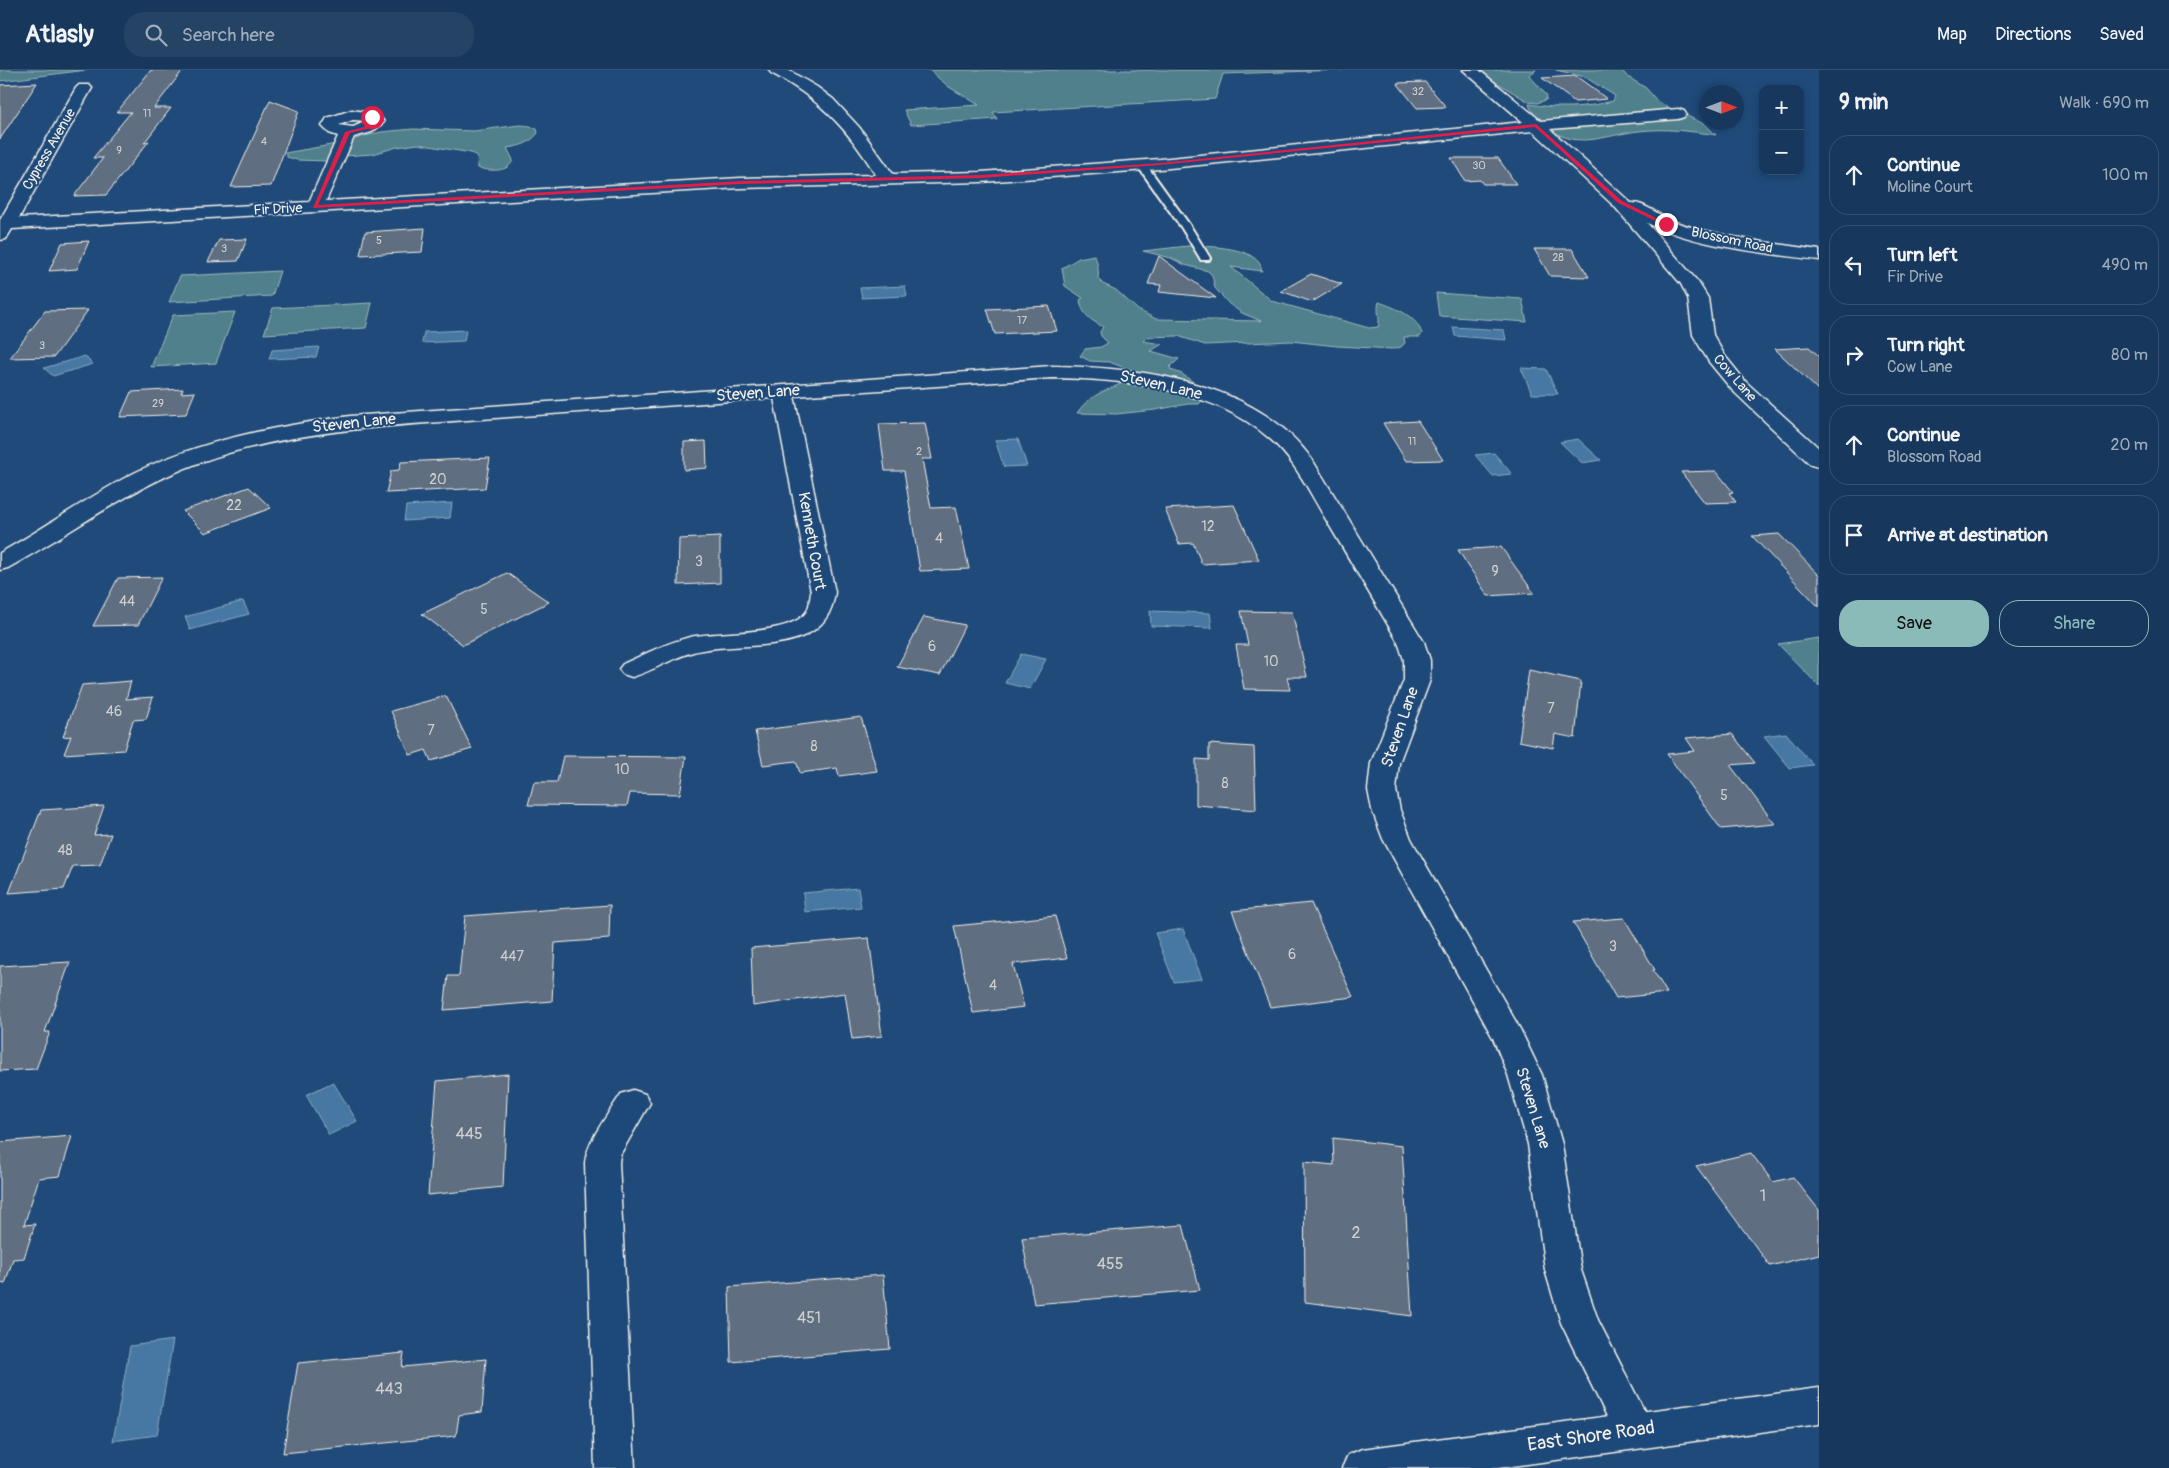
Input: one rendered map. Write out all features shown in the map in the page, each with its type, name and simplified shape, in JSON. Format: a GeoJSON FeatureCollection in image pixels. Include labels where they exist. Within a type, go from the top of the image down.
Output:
{"type":"FeatureCollection","features":[{"type":"Feature","properties":{"kind":"street"},"geometry":{"type":"LineString","coordinates":[[776,70],[806,86],[831,105],[865,142],[888,180]]}},
{"type":"Feature","properties":{"kind":"street","name":"Cow Lane"},"geometry":{"type":"LineString","coordinates":[[1470,70],[1536,125],[1620,202],[1689,282],[1698,298],[1703,335],[1716,358],[1739,386],[1819,460]]}},
{"type":"Feature","properties":{"kind":"street","name":"Cypress Avenue"},"geometry":{"type":"LineString","coordinates":[[3,230],[84,88]]}},
{"type":"Feature","properties":{"kind":"street"},"geometry":{"type":"LineString","coordinates":[[1536,125],[1678,114]]}},
{"type":"Feature","properties":{"kind":"street","name":"Fir Drive"},"geometry":{"type":"LineString","coordinates":[[3,230],[315,207],[741,183],[981,177],[1142,165],[1536,125]]}},
{"type":"Feature","properties":{"kind":"street"},"geometry":{"type":"LineString","coordinates":[[315,207],[348,132]]}},
{"type":"Feature","properties":{"kind":"street","name":"Blossom Road"},"geometry":{"type":"LineString","coordinates":[[1620,202],[1666,224],[1704,236],[1764,248],[1819,255]]}},
{"type":"Feature","properties":{"kind":"street","name":"Steven Lane"},"geometry":{"type":"LineString","coordinates":[[0,562],[53,532],[95,504],[144,478],[216,449],[268,436],[350,422],[1051,372],[1111,373],[1150,379],[1208,395],[1241,410],[1282,437],[1302,461],[1411,642],[1417,660],[1417,680],[1385,763],[1382,790],[1386,810],[1397,839],[1509,1038],[1525,1075],[1546,1144],[1563,1270],[1580,1323],[1634,1430]]}},
{"type":"Feature","properties":{"kind":"street","name":"Kenneth Court"},"geometry":{"type":"LineString","coordinates":[[632,669],[692,644],[783,634],[804,627],[817,616],[821,608],[822,592],[783,392]]}},
{"type":"Feature","properties":{"kind":"street"},"geometry":{"type":"LineString","coordinates":[[614,1468],[602,1163],[603,1154],[633,1103]]}},
{"type":"Feature","properties":{"kind":"street","name":"East Shore Road"},"geometry":{"type":"LineString","coordinates":[[1362,1468],[1819,1406]]}},
{"type":"Feature","properties":{"kind":"lane"},"geometry":{"type":"LineString","coordinates":[[1142,165],[1186,226],[1205,258]]}},
{"type":"Feature","properties":{"kind":"green space"},"geometry":{"type":"Polygon","coordinates":[[[0,70],[87,70],[0,81],[0,70]]]}},
{"type":"Feature","properties":{"kind":"green space"},"geometry":{"type":"Polygon","coordinates":[[[929,70],[1343,70],[1223,74],[1215,99],[993,112],[997,119],[911,125],[904,110],[979,105],[949,87],[929,70]]]}},
{"type":"Feature","properties":{"kind":"green space"},"geometry":{"type":"Polygon","coordinates":[[[1476,70],[1536,70],[1529,75],[1547,96],[1546,100],[1537,103],[1529,102],[1476,70]]]}},
{"type":"Feature","properties":{"kind":"green space"},"geometry":{"type":"Polygon","coordinates":[[[1556,70],[1621,70],[1628,77],[1646,88],[1658,102],[1699,122],[1699,130],[1711,130],[1716,135],[1658,130],[1579,140],[1567,138],[1556,133],[1542,123],[1533,113],[1529,104],[1560,107],[1613,101],[1615,96],[1585,77],[1556,70]]]}},
{"type":"Feature","properties":{"kind":"green space"},"geometry":{"type":"Polygon","coordinates":[[[520,125],[537,129],[538,133],[524,144],[507,148],[513,160],[507,167],[498,170],[478,168],[477,156],[471,153],[418,144],[397,147],[373,154],[344,156],[326,161],[297,160],[287,157],[285,153],[331,145],[381,132],[413,129],[474,131],[520,125]]]}},
{"type":"Feature","properties":{"kind":"green space"},"geometry":{"type":"Polygon","coordinates":[[[1188,246],[1231,249],[1252,257],[1259,263],[1262,271],[1231,267],[1272,301],[1369,328],[1378,327],[1379,302],[1399,310],[1411,318],[1416,322],[1422,334],[1420,337],[1404,337],[1405,343],[1401,347],[1393,349],[1291,341],[1205,345],[1178,336],[1147,337],[1143,341],[1162,344],[1151,351],[1179,359],[1170,367],[1171,370],[1182,374],[1203,389],[1204,399],[1199,404],[1155,410],[1116,414],[1077,413],[1091,399],[1139,373],[1109,362],[1090,361],[1080,356],[1085,349],[1101,347],[1108,343],[1101,336],[1100,332],[1103,327],[1091,319],[1083,310],[1080,300],[1083,298],[1065,286],[1062,268],[1079,258],[1094,255],[1098,267],[1098,279],[1103,284],[1116,290],[1138,310],[1156,319],[1261,321],[1242,313],[1229,304],[1215,288],[1212,275],[1208,271],[1185,265],[1171,258],[1143,251],[1188,246]]]}},
{"type":"Feature","properties":{"kind":"green space"},"geometry":{"type":"Polygon","coordinates":[[[280,271],[272,296],[169,302],[180,276],[280,271]]]}},
{"type":"Feature","properties":{"kind":"green space"},"geometry":{"type":"Polygon","coordinates":[[[1436,293],[1522,299],[1527,322],[1439,316],[1436,293]]]}},
{"type":"Feature","properties":{"kind":"green space"},"geometry":{"type":"Polygon","coordinates":[[[372,303],[366,328],[264,334],[273,308],[372,303]]]}},
{"type":"Feature","properties":{"kind":"green space"},"geometry":{"type":"Polygon","coordinates":[[[235,312],[216,363],[151,367],[173,315],[235,312]]]}},
{"type":"Feature","properties":{"kind":"green space"},"geometry":{"type":"Polygon","coordinates":[[[1819,638],[1819,686],[1778,644],[1819,638]]]}},
{"type":"Feature","properties":{"kind":"water"},"geometry":{"type":"Polygon","coordinates":[[[905,286],[907,296],[862,298],[860,288],[905,286]]]}},
{"type":"Feature","properties":{"kind":"water"},"geometry":{"type":"Polygon","coordinates":[[[1453,327],[1504,330],[1506,340],[1455,336],[1453,327]]]}},
{"type":"Feature","properties":{"kind":"water"},"geometry":{"type":"Polygon","coordinates":[[[466,330],[464,341],[422,343],[424,332],[466,330]]]}},
{"type":"Feature","properties":{"kind":"water"},"geometry":{"type":"Polygon","coordinates":[[[319,347],[316,357],[269,359],[272,350],[319,347]]]}},
{"type":"Feature","properties":{"kind":"water"},"geometry":{"type":"Polygon","coordinates":[[[85,356],[93,364],[53,376],[44,368],[85,356]]]}},
{"type":"Feature","properties":{"kind":"water"},"geometry":{"type":"Polygon","coordinates":[[[1521,368],[1546,369],[1558,394],[1532,394],[1521,368]]]}},
{"type":"Feature","properties":{"kind":"water"},"geometry":{"type":"Polygon","coordinates":[[[1018,439],[1027,466],[1004,467],[995,440],[1018,439]]]}},
{"type":"Feature","properties":{"kind":"water"},"geometry":{"type":"Polygon","coordinates":[[[1578,439],[1601,460],[1582,463],[1560,442],[1578,439]]]}},
{"type":"Feature","properties":{"kind":"water"},"geometry":{"type":"Polygon","coordinates":[[[1494,453],[1512,474],[1493,476],[1475,455],[1494,453]]]}},
{"type":"Feature","properties":{"kind":"water"},"geometry":{"type":"Polygon","coordinates":[[[452,503],[450,518],[404,521],[406,506],[452,503]]]}},
{"type":"Feature","properties":{"kind":"water"},"geometry":{"type":"Polygon","coordinates":[[[243,601],[249,614],[190,630],[185,617],[243,601]]]}},
{"type":"Feature","properties":{"kind":"water"},"geometry":{"type":"Polygon","coordinates":[[[1150,611],[1210,613],[1212,628],[1151,626],[1150,611]]]}},
{"type":"Feature","properties":{"kind":"water"},"geometry":{"type":"Polygon","coordinates":[[[1021,654],[1046,659],[1030,689],[1005,683],[1021,654]]]}},
{"type":"Feature","properties":{"kind":"water"},"geometry":{"type":"Polygon","coordinates":[[[1786,733],[1813,765],[1790,768],[1764,736],[1786,733]]]}},
{"type":"Feature","properties":{"kind":"water"},"geometry":{"type":"Polygon","coordinates":[[[858,888],[861,907],[805,912],[803,893],[858,888]]]}},
{"type":"Feature","properties":{"kind":"water"},"geometry":{"type":"Polygon","coordinates":[[[1183,929],[1202,979],[1174,982],[1155,933],[1183,929]]]}},
{"type":"Feature","properties":{"kind":"water"},"geometry":{"type":"Polygon","coordinates":[[[333,1082],[357,1121],[329,1135],[306,1095],[333,1082]]]}},
{"type":"Feature","properties":{"kind":"water"},"geometry":{"type":"Polygon","coordinates":[[[173,1340],[157,1435],[113,1441],[130,1346],[173,1340]]]}},
{"type":"Feature","properties":{"kind":"building"},"geometry":{"type":"Polygon","coordinates":[[[151,70],[183,70],[154,108],[171,108],[144,143],[149,141],[106,195],[74,196],[103,158],[93,158],[131,112],[117,112],[151,70]]]}},
{"type":"Feature","properties":{"kind":"building"},"geometry":{"type":"Polygon","coordinates":[[[1576,76],[1607,99],[1575,102],[1542,78],[1576,76]]]}},
{"type":"Feature","properties":{"kind":"building"},"geometry":{"type":"Polygon","coordinates":[[[1425,82],[1446,107],[1417,108],[1397,83],[1425,82]]]}},
{"type":"Feature","properties":{"kind":"building"},"geometry":{"type":"Polygon","coordinates":[[[37,83],[0,139],[0,85],[37,83]]]}},
{"type":"Feature","properties":{"kind":"building"},"geometry":{"type":"Polygon","coordinates":[[[270,100],[299,111],[271,186],[231,187],[270,100]]]}},
{"type":"Feature","properties":{"kind":"building"},"geometry":{"type":"Polygon","coordinates":[[[1451,158],[1498,158],[1516,184],[1483,184],[1480,180],[1465,181],[1451,158]]]}},
{"type":"Feature","properties":{"kind":"building"},"geometry":{"type":"Polygon","coordinates":[[[425,228],[422,252],[360,255],[365,232],[425,228]]]}},
{"type":"Feature","properties":{"kind":"building"},"geometry":{"type":"Polygon","coordinates":[[[247,239],[238,261],[208,262],[219,240],[247,239]]]}},
{"type":"Feature","properties":{"kind":"building"},"geometry":{"type":"Polygon","coordinates":[[[89,241],[77,269],[49,271],[62,243],[89,241]]]}},
{"type":"Feature","properties":{"kind":"building"},"geometry":{"type":"Polygon","coordinates":[[[1534,249],[1572,249],[1589,277],[1550,276],[1534,249]]]}},
{"type":"Feature","properties":{"kind":"building"},"geometry":{"type":"Polygon","coordinates":[[[1159,256],[1216,298],[1159,292],[1161,285],[1148,284],[1159,256]]]}},
{"type":"Feature","properties":{"kind":"building"},"geometry":{"type":"Polygon","coordinates":[[[1311,274],[1342,284],[1312,302],[1281,291],[1311,274]]]}},
{"type":"Feature","properties":{"kind":"building"},"geometry":{"type":"Polygon","coordinates":[[[1049,306],[1057,331],[995,334],[987,309],[1049,306]]]}},
{"type":"Feature","properties":{"kind":"building"},"geometry":{"type":"Polygon","coordinates":[[[88,310],[54,357],[10,358],[45,311],[88,310]]]}},
{"type":"Feature","properties":{"kind":"building"},"geometry":{"type":"Polygon","coordinates":[[[1809,347],[1819,356],[1819,391],[1775,349],[1809,347]]]}},
{"type":"Feature","properties":{"kind":"building"},"geometry":{"type":"Polygon","coordinates":[[[183,389],[181,393],[195,392],[186,414],[120,417],[131,392],[183,389]]]}},
{"type":"Feature","properties":{"kind":"building"},"geometry":{"type":"Polygon","coordinates":[[[1418,421],[1443,460],[1406,461],[1383,423],[1418,421]]]}},
{"type":"Feature","properties":{"kind":"building"},"geometry":{"type":"Polygon","coordinates":[[[925,423],[932,459],[922,459],[931,508],[956,507],[969,569],[920,571],[904,471],[885,471],[879,424],[925,423]]]}},
{"type":"Feature","properties":{"kind":"building"},"geometry":{"type":"Polygon","coordinates":[[[706,441],[707,468],[684,470],[684,442],[706,441]]]}},
{"type":"Feature","properties":{"kind":"building"},"geometry":{"type":"Polygon","coordinates":[[[490,458],[485,488],[386,493],[391,471],[399,470],[401,462],[490,458]]]}},
{"type":"Feature","properties":{"kind":"building"},"geometry":{"type":"Polygon","coordinates":[[[1716,471],[1733,492],[1729,493],[1736,502],[1705,503],[1681,472],[1716,471]]]}},
{"type":"Feature","properties":{"kind":"building"},"geometry":{"type":"Polygon","coordinates":[[[249,487],[271,508],[205,533],[183,511],[249,487]]]}},
{"type":"Feature","properties":{"kind":"building"},"geometry":{"type":"Polygon","coordinates":[[[1234,505],[1259,560],[1202,564],[1193,543],[1179,544],[1165,509],[1234,505]]]}},
{"type":"Feature","properties":{"kind":"building"},"geometry":{"type":"Polygon","coordinates":[[[1779,534],[1819,575],[1819,607],[1752,536],[1779,534]]]}},
{"type":"Feature","properties":{"kind":"building"},"geometry":{"type":"Polygon","coordinates":[[[720,537],[720,583],[678,585],[679,539],[720,537]]]}},
{"type":"Feature","properties":{"kind":"building"},"geometry":{"type":"Polygon","coordinates":[[[1501,547],[1534,593],[1488,596],[1458,550],[1501,547]]]}},
{"type":"Feature","properties":{"kind":"building"},"geometry":{"type":"Polygon","coordinates":[[[507,573],[549,602],[463,645],[422,614],[507,573]]]}},
{"type":"Feature","properties":{"kind":"building"},"geometry":{"type":"Polygon","coordinates":[[[162,577],[138,625],[93,626],[118,578],[162,577]]]}},
{"type":"Feature","properties":{"kind":"building"},"geometry":{"type":"Polygon","coordinates":[[[1241,611],[1292,612],[1307,677],[1287,677],[1290,690],[1244,689],[1236,645],[1248,645],[1241,611]]]}},
{"type":"Feature","properties":{"kind":"building"},"geometry":{"type":"Polygon","coordinates":[[[924,617],[965,625],[940,675],[897,667],[924,617]]]}},
{"type":"Feature","properties":{"kind":"building"},"geometry":{"type":"Polygon","coordinates":[[[1529,670],[1581,681],[1575,738],[1555,734],[1553,748],[1519,741],[1529,670]]]}},
{"type":"Feature","properties":{"kind":"building"},"geometry":{"type":"Polygon","coordinates":[[[131,681],[126,699],[153,697],[146,719],[133,720],[124,750],[64,754],[71,736],[63,737],[82,685],[131,681]]]}},
{"type":"Feature","properties":{"kind":"building"},"geometry":{"type":"Polygon","coordinates":[[[446,696],[472,749],[431,761],[426,750],[410,755],[391,711],[446,696]]]}},
{"type":"Feature","properties":{"kind":"building"},"geometry":{"type":"Polygon","coordinates":[[[861,717],[877,771],[839,776],[837,768],[800,773],[796,761],[763,765],[755,731],[861,717]]]}},
{"type":"Feature","properties":{"kind":"building"},"geometry":{"type":"Polygon","coordinates":[[[1732,734],[1755,763],[1730,765],[1775,824],[1721,829],[1667,754],[1695,751],[1686,738],[1732,734]]]}},
{"type":"Feature","properties":{"kind":"building"},"geometry":{"type":"Polygon","coordinates":[[[1209,744],[1254,747],[1256,810],[1196,805],[1196,759],[1209,760],[1209,744]]]}},
{"type":"Feature","properties":{"kind":"building"},"geometry":{"type":"Polygon","coordinates":[[[563,756],[686,757],[680,794],[630,793],[627,806],[528,805],[534,782],[557,782],[563,756]]]}},
{"type":"Feature","properties":{"kind":"building"},"geometry":{"type":"Polygon","coordinates":[[[104,806],[94,835],[111,834],[100,865],[73,866],[64,889],[9,893],[41,810],[104,806]]]}},
{"type":"Feature","properties":{"kind":"building"},"geometry":{"type":"Polygon","coordinates":[[[1311,903],[1353,997],[1270,1007],[1232,911],[1311,903]]]}},
{"type":"Feature","properties":{"kind":"building"},"geometry":{"type":"Polygon","coordinates":[[[610,905],[609,939],[555,943],[552,1001],[444,1010],[448,976],[459,976],[465,916],[610,905]]]}},
{"type":"Feature","properties":{"kind":"building"},"geometry":{"type":"Polygon","coordinates":[[[1055,916],[1067,958],[1013,964],[1024,1007],[973,1013],[954,926],[1055,916]]]}},
{"type":"Feature","properties":{"kind":"building"},"geometry":{"type":"Polygon","coordinates":[[[1624,918],[1667,993],[1616,998],[1573,922],[1624,918]]]}},
{"type":"Feature","properties":{"kind":"building"},"geometry":{"type":"Polygon","coordinates":[[[869,938],[882,1036],[852,1039],[845,993],[753,1006],[751,948],[869,938]]]}},
{"type":"Feature","properties":{"kind":"building"},"geometry":{"type":"Polygon","coordinates":[[[70,962],[45,1032],[50,1032],[36,1069],[0,1071],[0,966],[70,962]]]}},
{"type":"Feature","properties":{"kind":"building"},"geometry":{"type":"Polygon","coordinates":[[[508,1074],[503,1187],[428,1195],[437,1081],[508,1074]]]}},
{"type":"Feature","properties":{"kind":"building"},"geometry":{"type":"Polygon","coordinates":[[[72,1136],[60,1176],[39,1178],[24,1225],[35,1224],[24,1258],[13,1259],[5,1284],[0,1283],[0,1142],[72,1136]]]}},
{"type":"Feature","properties":{"kind":"building"},"geometry":{"type":"Polygon","coordinates":[[[1333,1138],[1402,1146],[1412,1316],[1305,1302],[1304,1162],[1334,1165],[1333,1138]]]}},
{"type":"Feature","properties":{"kind":"building"},"geometry":{"type":"Polygon","coordinates":[[[1751,1153],[1773,1182],[1793,1177],[1819,1210],[1819,1254],[1770,1266],[1696,1166],[1751,1153]]]}},
{"type":"Feature","properties":{"kind":"building"},"geometry":{"type":"Polygon","coordinates":[[[1183,1225],[1200,1290],[1034,1304],[1022,1238],[1183,1225]]]}},
{"type":"Feature","properties":{"kind":"building"},"geometry":{"type":"Polygon","coordinates":[[[883,1275],[890,1349],[731,1362],[729,1287],[883,1275]]]}},
{"type":"Feature","properties":{"kind":"building"},"geometry":{"type":"Polygon","coordinates":[[[404,1353],[402,1367],[486,1359],[482,1412],[459,1415],[456,1436],[283,1453],[298,1363],[404,1353]]]}},
{"type":"Feature","properties":{"kind":"route"},"geometry":{"type":"LineString","coordinates":[[372,117],[376,122],[370,128],[348,132],[315,207],[741,183],[981,177],[1160,164],[1536,125],[1620,202],[1666,224]]}}]}
